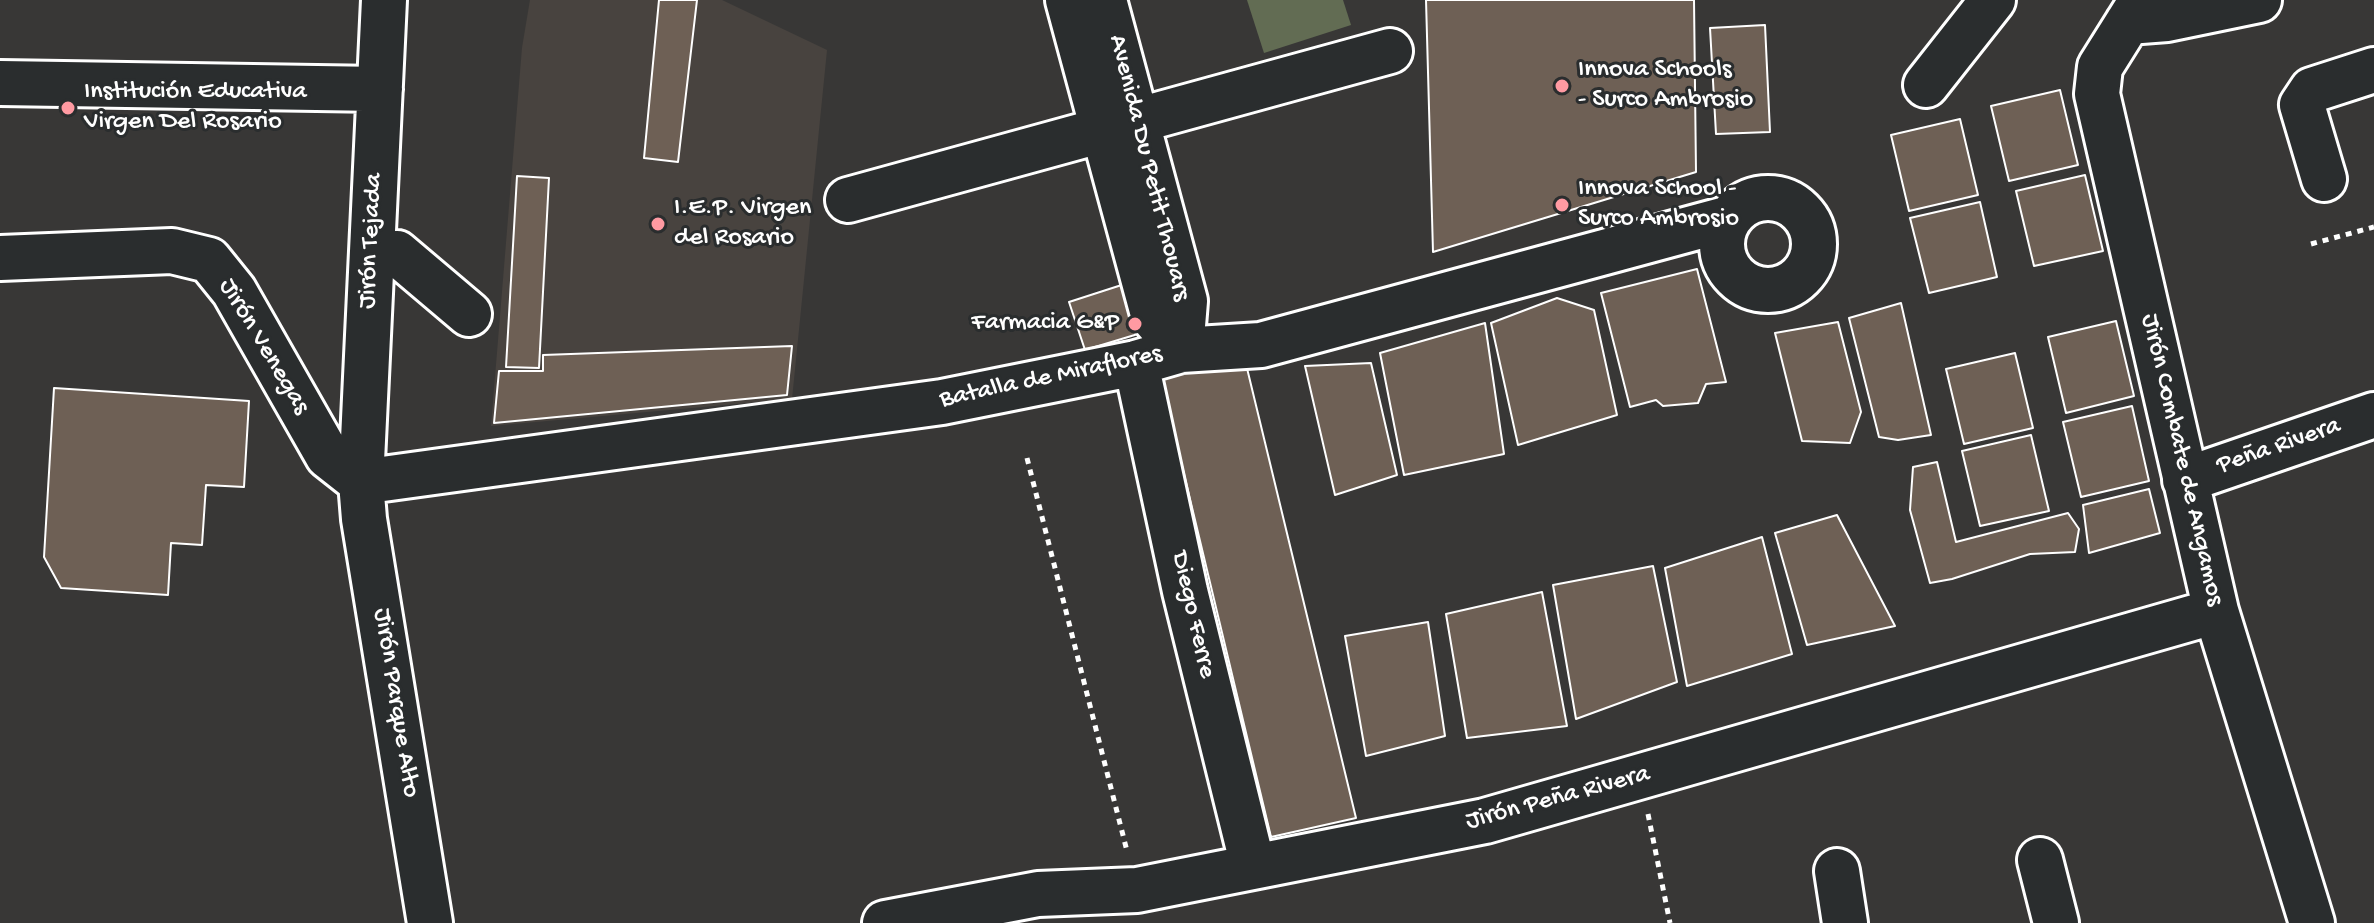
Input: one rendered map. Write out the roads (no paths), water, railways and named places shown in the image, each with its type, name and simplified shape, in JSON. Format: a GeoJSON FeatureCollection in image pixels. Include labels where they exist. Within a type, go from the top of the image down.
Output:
{"type":"FeatureCollection","features":[{"type":"Feature","properties":{"kind":"street","name":"Jirón Tejada"},"geometry":{"type":"LineString","coordinates":[[361,482],[384,0]]}},
{"type":"Feature","properties":{"kind":"street","name":"Avenida Du Petit Thouars"},"geometry":{"type":"LineString","coordinates":[[1068,0],[1121,126]]}},
{"type":"Feature","properties":{"kind":"street","name":"Avenida Du Petit Thouars"},"geometry":{"type":"LineString","coordinates":[[1104,0],[1121,126],[1154,318],[1181,350]]}},
{"type":"Feature","properties":{"kind":"street"},"geometry":{"type":"LineString","coordinates":[[1926,85],[1993,0]]}},
{"type":"Feature","properties":{"kind":"street"},"geometry":{"type":"LineString","coordinates":[[2135,11],[2167,19],[2259,0]]}},
{"type":"Feature","properties":{"kind":"street","name":"Jirón Combate de Angamos"},"geometry":{"type":"LineString","coordinates":[[2135,11],[2100,67],[2097,94],[2216,611],[2312,923]]}},
{"type":"Feature","properties":{"kind":"street"},"geometry":{"type":"LineString","coordinates":[[848,200],[1390,51]]}},
{"type":"Feature","properties":{"kind":"street"},"geometry":{"type":"LineString","coordinates":[[2324,179],[2302,105],[2312,90],[2374,70]]}},
{"type":"Feature","properties":{"kind":"street"},"geometry":{"type":"LineString","coordinates":[[0,83],[380,89]]}},
{"type":"Feature","properties":{"kind":"street","name":"Batalla de Miraflores"},"geometry":{"type":"LineString","coordinates":[[361,482],[942,402],[1136,363],[1181,350],[1261,345],[1730,218]]}},
{"type":"Feature","properties":{"kind":"street","name":"Jirón Venegas"},"geometry":{"type":"LineString","coordinates":[[0,258],[172,251],[209,260],[234,291],[328,456],[361,482]]}},
{"type":"Feature","properties":{"kind":"street"},"geometry":{"type":"LineString","coordinates":[[372,253],[397,253],[469,314]]}},
{"type":"Feature","properties":{"kind":"street","name":"Diego Ferre"},"geometry":{"type":"LineString","coordinates":[[1136,363],[1185,591],[1253,866]]}},
{"type":"Feature","properties":{"kind":"street","name":"Peña Rivera"},"geometry":{"type":"LineString","coordinates":[[2185,480],[2374,415]]}},
{"type":"Feature","properties":{"kind":"street","name":"Jirón Parque Alto"},"geometry":{"type":"LineString","coordinates":[[361,482],[364,519],[430,923]]}},
{"type":"Feature","properties":{"kind":"street","name":"Jirón Peña Rivera"},"geometry":{"type":"LineString","coordinates":[[885,923],[1038,894],[1140,907],[1253,866],[1485,821],[2216,611]]}},
{"type":"Feature","properties":{"kind":"street"},"geometry":{"type":"LineString","coordinates":[[2040,860],[2056,923]]}},
{"type":"Feature","properties":{"kind":"street"},"geometry":{"type":"LineString","coordinates":[[1837,871],[1845,923]]}},
{"type":"Feature","properties":{"kind":"place","name":"Innova Schools - Surco Ambrosio"},"geometry":{"type":"Point","coordinates":[1562,86]}},
{"type":"Feature","properties":{"kind":"place","name":"Institución Educativa Virgen Del Rosario"},"geometry":{"type":"Point","coordinates":[68,108]}},
{"type":"Feature","properties":{"kind":"place","name":"Innova School - Surco Ambrosio"},"geometry":{"type":"Point","coordinates":[1562,205]}},
{"type":"Feature","properties":{"kind":"place","name":"I.E.P. Virgen del Rosario"},"geometry":{"type":"Point","coordinates":[658,224]}},
{"type":"Feature","properties":{"kind":"place","name":"Farmacia G&P"},"geometry":{"type":"Point","coordinates":[1135,324]}}]}
